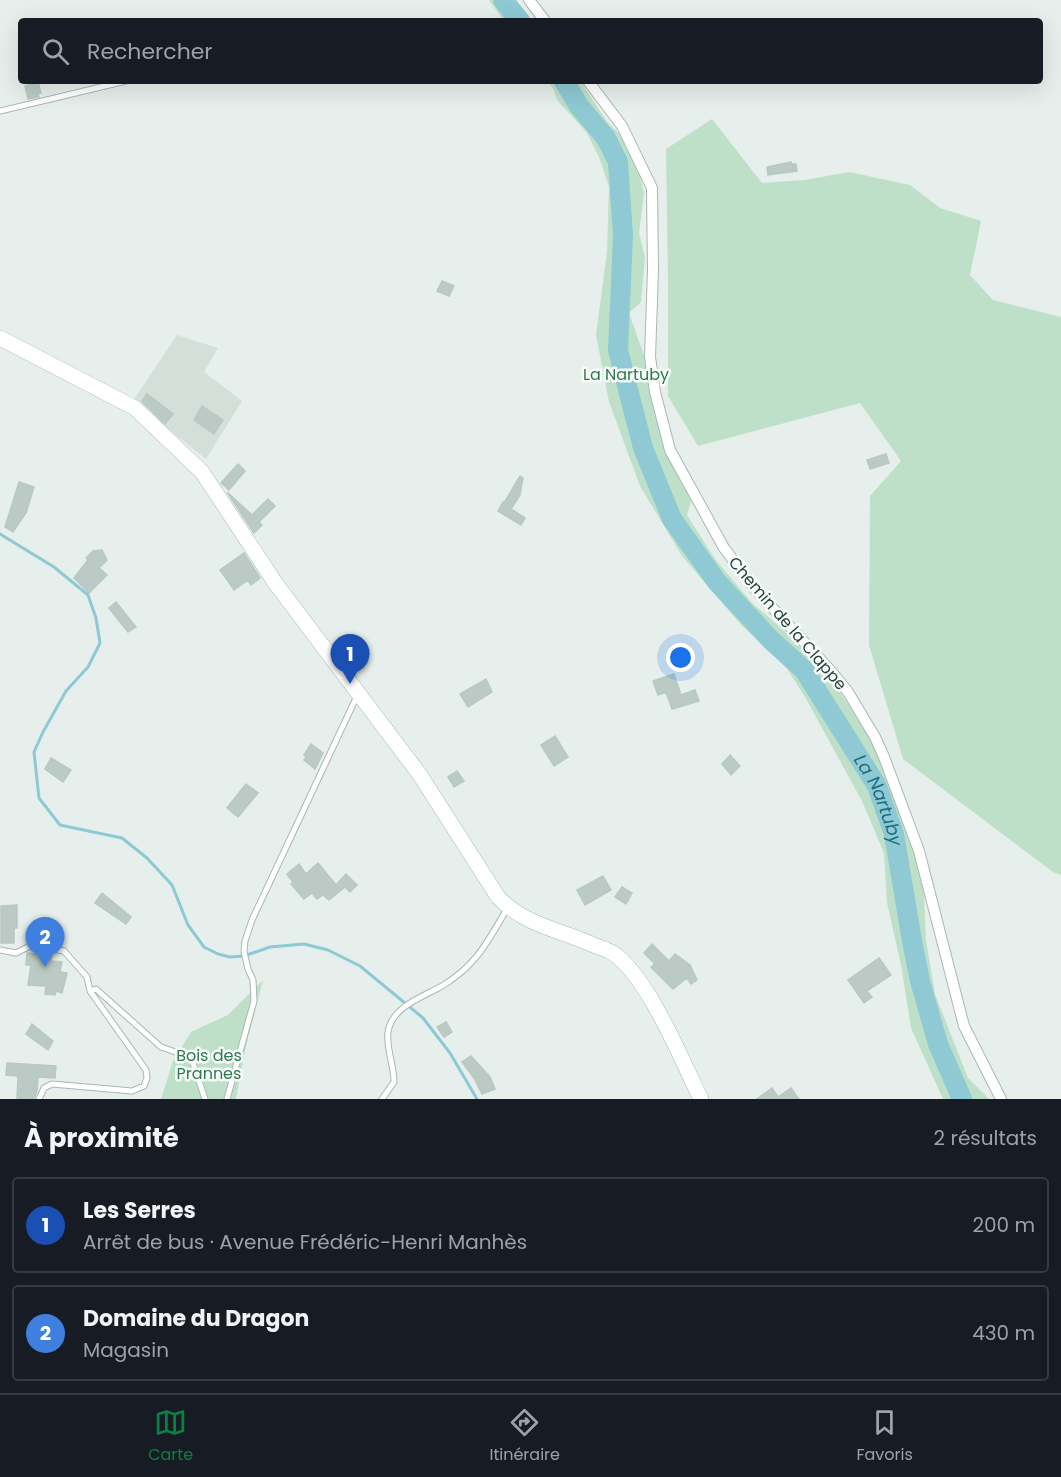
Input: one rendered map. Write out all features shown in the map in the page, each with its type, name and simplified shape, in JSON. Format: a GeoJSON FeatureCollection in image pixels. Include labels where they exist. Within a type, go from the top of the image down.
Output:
{"type":"FeatureCollection","features":[{"type":"Feature","properties":{"kind":"street"},"geometry":{"type":"LineString","coordinates":[[529,0],[542,18]]}},
{"type":"Feature","properties":{"kind":"street","name":"Chemin de la Clappe"},"geometry":{"type":"LineString","coordinates":[[590,84],[622,126],[652,188],[653,270],[650,357],[655,392],[670,450],[724,548],[754,588],[848,692],[875,737],[919,852],[964,1026],[1001,1099]]}},
{"type":"Feature","properties":{"kind":"street"},"geometry":{"type":"LineString","coordinates":[[0,338],[135,408],[202,472],[276,584],[420,775],[498,897],[508,908],[525,919],[580,938],[613,953],[636,976],[647,992],[701,1099]]}},
{"type":"Feature","properties":{"kind":"lane"},"geometry":{"type":"LineString","coordinates":[[0,111],[113,84]]}},
{"type":"Feature","properties":{"kind":"lane"},"geometry":{"type":"LineString","coordinates":[[227,1099],[254,1001],[254,980],[248,969],[244,952],[245,941],[252,920],[358,695]]}},
{"type":"Feature","properties":{"kind":"lane"},"geometry":{"type":"LineString","coordinates":[[382,1099],[394,1082],[388,1046],[388,1032],[392,1021],[408,1004],[470,967],[508,908]]}},
{"type":"Feature","properties":{"kind":"lane"},"geometry":{"type":"LineString","coordinates":[[0,950],[16,953],[32,945],[64,951],[87,977],[90,991],[146,1070],[147,1078],[144,1086],[132,1091],[52,1084],[44,1088],[39,1099]]}},
{"type":"Feature","properties":{"kind":"lane"},"geometry":{"type":"LineString","coordinates":[[90,991],[96,989],[161,1047],[192,1060],[205,1099]]}},
{"type":"Feature","properties":{"kind":"shaded area"},"geometry":{"type":"Polygon","coordinates":[[[177,335],[218,348],[204,372],[242,401],[206,459],[133,401],[177,335]]]}},
{"type":"Feature","properties":{"kind":"green space"},"geometry":{"type":"Polygon","coordinates":[[[489,0],[516,0],[531,18],[502,18],[489,0]]]}},
{"type":"Feature","properties":{"kind":"green space","name":"La Nartuby"},"geometry":{"type":"Polygon","coordinates":[[[550,84],[582,84],[608,123],[625,139],[637,163],[644,193],[639,233],[645,257],[641,302],[629,313],[646,361],[651,400],[667,453],[691,501],[687,515],[715,559],[752,603],[788,634],[836,686],[884,759],[923,870],[926,940],[935,994],[968,1078],[989,1099],[943,1099],[911,1028],[901,965],[887,903],[884,853],[862,801],[786,667],[742,626],[682,556],[640,486],[609,402],[596,335],[607,252],[609,187],[599,157],[587,133],[557,100],[550,84]]]}},
{"type":"Feature","properties":{"kind":"green space"},"geometry":{"type":"Polygon","coordinates":[[[712,119],[762,183],[805,180],[849,172],[910,185],[940,208],[981,221],[970,275],[993,300],[1061,317],[1061,875],[1053,872],[903,759],[869,645],[870,496],[901,461],[860,403],[698,446],[668,396],[666,149],[712,119]]]}},
{"type":"Feature","properties":{"kind":"green space","name":"Bois des Prannes"},"geometry":{"type":"Polygon","coordinates":[[[263,980],[245,1050],[236,1099],[161,1099],[173,1061],[191,1032],[228,1015],[263,980]]]}},
{"type":"Feature","properties":{"kind":"building"},"geometry":{"type":"Polygon","coordinates":[[[39,84],[41,93],[38,94],[39,97],[28,99],[25,86],[39,84]]]}},
{"type":"Feature","properties":{"kind":"building"},"geometry":{"type":"Polygon","coordinates":[[[791,162],[791,164],[796,164],[797,171],[768,175],[767,167],[791,162]]]}},
{"type":"Feature","properties":{"kind":"building"},"geometry":{"type":"Polygon","coordinates":[[[442,281],[454,286],[449,296],[437,291],[442,281]]]}},
{"type":"Feature","properties":{"kind":"building"},"geometry":{"type":"Polygon","coordinates":[[[147,394],[173,414],[165,424],[142,401],[147,394]]]}},
{"type":"Feature","properties":{"kind":"building"},"geometry":{"type":"Polygon","coordinates":[[[202,406],[223,420],[214,434],[194,420],[202,406]]]}},
{"type":"Feature","properties":{"kind":"building"},"geometry":{"type":"Polygon","coordinates":[[[886,454],[889,463],[870,469],[867,460],[886,454]]]}},
{"type":"Feature","properties":{"kind":"building"},"geometry":{"type":"Polygon","coordinates":[[[238,464],[245,471],[229,490],[221,483],[238,464]]]}},
{"type":"Feature","properties":{"kind":"building"},"geometry":{"type":"Polygon","coordinates":[[[520,476],[523,478],[520,495],[511,509],[525,518],[521,525],[498,511],[520,476]]]}},
{"type":"Feature","properties":{"kind":"building"},"geometry":{"type":"Polygon","coordinates":[[[19,482],[34,487],[26,513],[13,532],[5,527],[19,482]]]}},
{"type":"Feature","properties":{"kind":"building"},"geometry":{"type":"Polygon","coordinates":[[[227,492],[252,515],[268,499],[275,506],[259,522],[262,525],[254,533],[227,492]]]}},
{"type":"Feature","properties":{"kind":"building"},"geometry":{"type":"Polygon","coordinates":[[[102,550],[107,560],[99,568],[107,575],[89,593],[74,578],[93,551],[102,550]]]}},
{"type":"Feature","properties":{"kind":"building"},"geometry":{"type":"Polygon","coordinates":[[[244,553],[260,578],[251,585],[248,580],[234,590],[220,570],[244,553]]]}},
{"type":"Feature","properties":{"kind":"building"},"geometry":{"type":"Polygon","coordinates":[[[116,602],[136,627],[128,632],[109,608],[116,602]]]}},
{"type":"Feature","properties":{"kind":"building"},"geometry":{"type":"Polygon","coordinates":[[[674,674],[681,695],[695,690],[699,701],[672,709],[666,692],[658,695],[653,681],[674,674]]]}},
{"type":"Feature","properties":{"kind":"building"},"geometry":{"type":"Polygon","coordinates":[[[486,679],[492,692],[468,707],[460,694],[486,679]]]}},
{"type":"Feature","properties":{"kind":"building"},"geometry":{"type":"Polygon","coordinates":[[[555,736],[568,757],[554,766],[541,745],[555,736]]]}},
{"type":"Feature","properties":{"kind":"building"},"geometry":{"type":"Polygon","coordinates":[[[311,744],[323,753],[315,769],[304,760],[306,757],[304,755],[311,744]]]}},
{"type":"Feature","properties":{"kind":"building"},"geometry":{"type":"Polygon","coordinates":[[[730,755],[740,766],[731,775],[722,764],[730,755]]]}},
{"type":"Feature","properties":{"kind":"building"},"geometry":{"type":"Polygon","coordinates":[[[51,758],[71,770],[63,782],[45,769],[51,758]]]}},
{"type":"Feature","properties":{"kind":"building"},"geometry":{"type":"Polygon","coordinates":[[[457,771],[464,781],[454,787],[448,777],[457,771]]]}},
{"type":"Feature","properties":{"kind":"building"},"geometry":{"type":"Polygon","coordinates":[[[246,784],[258,793],[238,817],[227,808],[246,784]]]}},
{"type":"Feature","properties":{"kind":"building"},"geometry":{"type":"Polygon","coordinates":[[[318,863],[336,885],[346,874],[357,885],[350,892],[345,887],[329,900],[323,895],[317,899],[312,893],[304,899],[291,884],[293,882],[287,874],[299,864],[306,874],[318,863]]]}},
{"type":"Feature","properties":{"kind":"building"},"geometry":{"type":"Polygon","coordinates":[[[603,876],[611,890],[585,905],[577,890],[603,876]]]}},
{"type":"Feature","properties":{"kind":"building"},"geometry":{"type":"Polygon","coordinates":[[[622,887],[632,893],[626,904],[615,897],[622,887]]]}},
{"type":"Feature","properties":{"kind":"building"},"geometry":{"type":"Polygon","coordinates":[[[102,893],[131,917],[126,924],[95,903],[102,893]]]}},
{"type":"Feature","properties":{"kind":"building"},"geometry":{"type":"Polygon","coordinates":[[[17,905],[17,928],[14,928],[14,943],[1,943],[1,906],[17,905]]]}},
{"type":"Feature","properties":{"kind":"building"},"geometry":{"type":"Polygon","coordinates":[[[652,944],[669,961],[675,954],[690,965],[697,980],[691,984],[687,978],[673,989],[651,967],[655,964],[644,953],[652,944]]]}},
{"type":"Feature","properties":{"kind":"building"},"geometry":{"type":"Polygon","coordinates":[[[27,953],[52,956],[51,961],[62,962],[60,972],[67,973],[62,993],[56,991],[55,995],[45,994],[46,986],[28,985],[31,965],[26,965],[27,953]]]}},
{"type":"Feature","properties":{"kind":"building"},"geometry":{"type":"Polygon","coordinates":[[[879,958],[891,975],[867,991],[872,997],[864,1003],[848,980],[879,958]]]}},
{"type":"Feature","properties":{"kind":"building"},"geometry":{"type":"Polygon","coordinates":[[[446,1022],[452,1032],[444,1037],[437,1027],[446,1022]]]}},
{"type":"Feature","properties":{"kind":"building"},"geometry":{"type":"Polygon","coordinates":[[[32,1024],[53,1041],[48,1050],[26,1034],[32,1024]]]}},
{"type":"Feature","properties":{"kind":"building"},"geometry":{"type":"Polygon","coordinates":[[[471,1056],[490,1077],[495,1089],[482,1094],[462,1062],[471,1056]]]}},
{"type":"Feature","properties":{"kind":"building"},"geometry":{"type":"Polygon","coordinates":[[[7,1063],[56,1066],[55,1078],[38,1077],[34,1099],[17,1099],[18,1076],[6,1075],[7,1063]]]}},
{"type":"Feature","properties":{"kind":"building"},"geometry":{"type":"Polygon","coordinates":[[[772,1088],[778,1097],[791,1088],[799,1099],[757,1099],[772,1088]]]}},
{"type":"Feature","properties":{"kind":"waterway","name":"La Nartuby"},"geometry":{"type":"LineString","coordinates":[[503,0],[518,18]]}},
{"type":"Feature","properties":{"kind":"waterway","name":"La Nartuby"},"geometry":{"type":"LineString","coordinates":[[566,84],[579,106],[606,138],[618,162],[623,236],[618,350],[643,448],[672,519],[717,582],[771,640],[804,670],[877,786],[894,834],[920,981],[938,1044],[962,1099]]}},
{"type":"Feature","properties":{"kind":"waterway"},"geometry":{"type":"LineString","coordinates":[[0,534],[54,567],[88,595],[96,618],[100,643],[88,667],[66,691],[34,752],[39,798],[60,825],[122,838],[147,858],[172,885],[188,925],[204,947],[218,954],[230,957],[244,956],[270,947],[304,944],[328,950],[360,966],[423,1018],[450,1053],[477,1099]]}},
{"type":"Feature","properties":{"kind":"place","name":"Les Serres"},"geometry":{"type":"Point","coordinates":[350,684]}},
{"type":"Feature","properties":{"kind":"place","name":"Domaine du Dragon"},"geometry":{"type":"Point","coordinates":[45,967]}}]}
